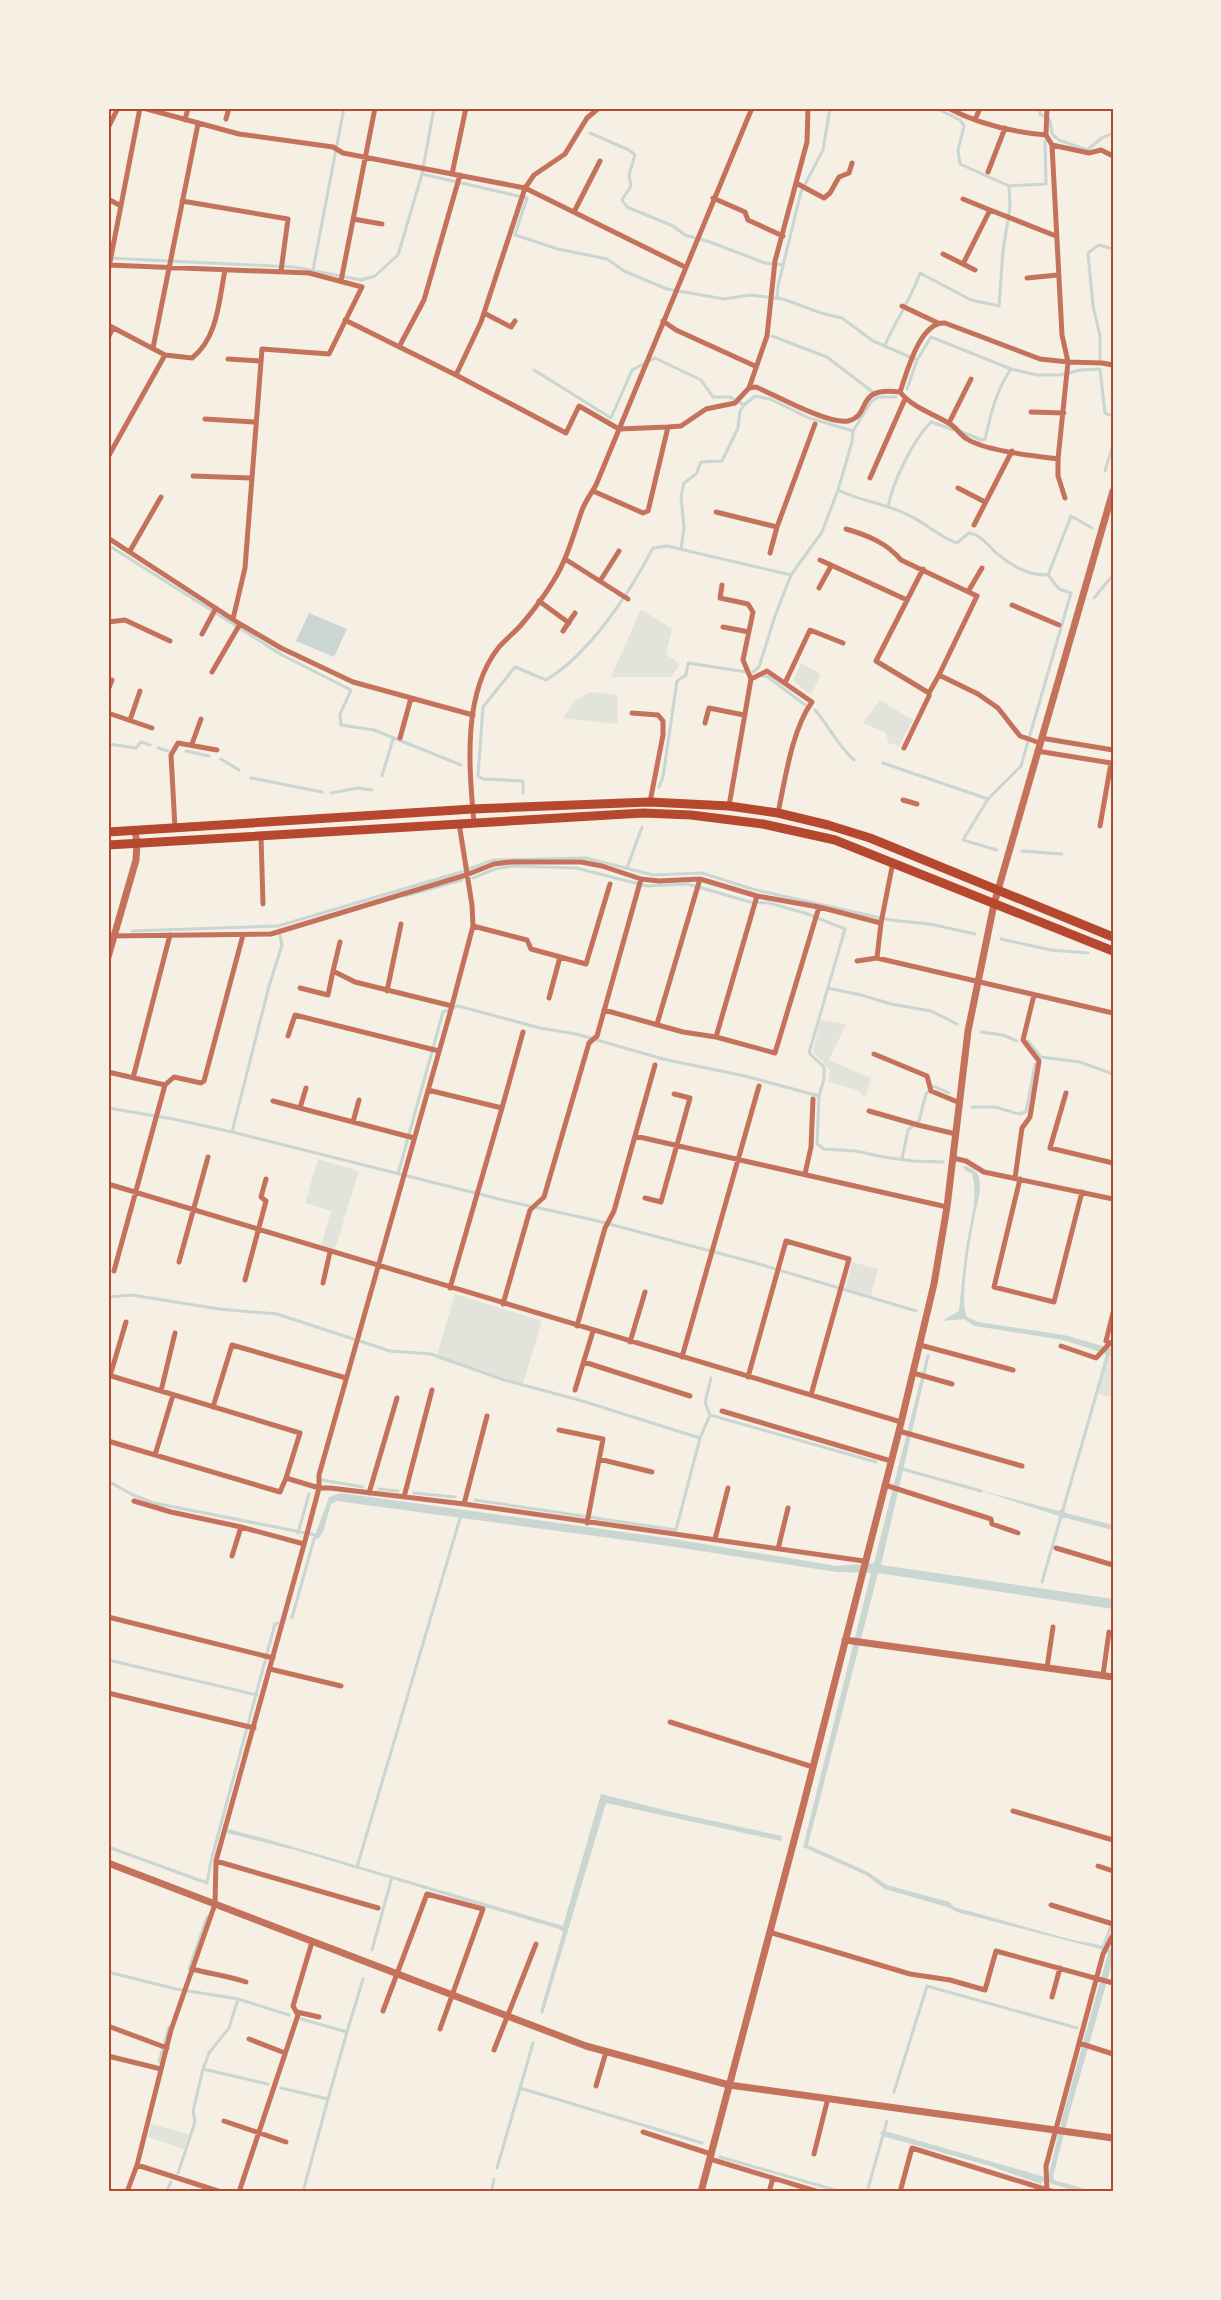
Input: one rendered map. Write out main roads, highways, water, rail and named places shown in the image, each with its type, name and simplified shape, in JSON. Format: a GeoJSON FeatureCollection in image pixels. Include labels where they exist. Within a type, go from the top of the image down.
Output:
{"type":"FeatureCollection","features":[{"type":"Feature","properties":{"kind":"highway"},"geometry":{"type":"LineString","coordinates":[[108,832],[472,809],[650,802],[729,806],[778,813],[870,838],[1113,937]]}},
{"type":"Feature","properties":{"kind":"highway"},"geometry":{"type":"LineString","coordinates":[[108,845],[643,813],[691,815],[763,824],[835,840],[1113,951]]}},
{"type":"Feature","properties":{"kind":"waterway"},"geometry":{"type":"LineString","coordinates":[[313,270],[344,108]]}},
{"type":"Feature","properties":{"kind":"waterway"},"geometry":{"type":"LineString","coordinates":[[108,258],[294,267],[361,280],[375,276],[398,255],[422,174],[434,108]]}},
{"type":"Feature","properties":{"kind":"waterway"},"geometry":{"type":"LineString","coordinates":[[777,298],[801,192],[823,150],[830,108]]}},
{"type":"Feature","properties":{"kind":"waterway"},"geometry":{"type":"LineString","coordinates":[[936,108],[960,120],[964,126],[958,150],[960,164],[1009,186],[1046,184],[1045,141]]}},
{"type":"Feature","properties":{"kind":"waterway"},"geometry":{"type":"LineString","coordinates":[[1040,108],[1040,114],[1050,120],[1052,134],[1059,140],[1087,150],[1102,138],[1113,133]]}},
{"type":"Feature","properties":{"kind":"waterway"},"geometry":{"type":"LineString","coordinates":[[590,133],[629,150],[635,155],[629,175],[631,186],[622,200],[627,207],[673,226],[685,235],[765,263],[783,265]]}},
{"type":"Feature","properties":{"kind":"waterway"},"geometry":{"type":"LineString","coordinates":[[422,174],[527,198],[515,235],[558,249],[607,259],[624,271],[667,289],[724,299],[750,295],[783,299],[842,318],[873,341],[917,360],[931,337],[1011,369],[1037,375],[1060,375],[1080,370],[1100,369]]}},
{"type":"Feature","properties":{"kind":"waterway"},"geometry":{"type":"LineString","coordinates":[[885,345],[920,273],[971,300],[999,306],[1003,251],[1010,207],[1009,186]]}},
{"type":"Feature","properties":{"kind":"waterway"},"geometry":{"type":"LineString","coordinates":[[1100,363],[1100,336],[1093,306],[1088,253],[1099,245],[1113,249]]}},
{"type":"Feature","properties":{"kind":"waterway"},"geometry":{"type":"LineString","coordinates":[[772,336],[827,357],[874,393]]}},
{"type":"Feature","properties":{"kind":"waterway"},"geometry":{"type":"LineString","coordinates":[[534,370],[611,418],[632,370],[655,358],[701,380],[713,397],[730,397],[744,405],[755,396],[770,399],[809,418],[853,431]]}},
{"type":"Feature","properties":{"kind":"waterway"},"geometry":{"type":"LineString","coordinates":[[907,389],[917,360]]}},
{"type":"Feature","properties":{"kind":"waterway"},"geometry":{"type":"LineString","coordinates":[[960,431],[981,440],[985,439],[998,394],[1011,369]]}},
{"type":"Feature","properties":{"kind":"waterway"},"geometry":{"type":"LineString","coordinates":[[1100,369],[1105,413],[1113,416]]}},
{"type":"Feature","properties":{"kind":"waterway"},"geometry":{"type":"LineString","coordinates":[[753,672],[759,667],[791,575],[822,532],[838,490],[853,431],[871,402],[878,397],[896,397]]}},
{"type":"Feature","properties":{"kind":"waterway"},"geometry":{"type":"LineString","coordinates":[[681,549],[684,528],[681,496],[684,483],[696,474],[701,462],[722,461],[738,428],[740,411],[744,405]]}},
{"type":"Feature","properties":{"kind":"waterway"},"geometry":{"type":"LineString","coordinates":[[888,507],[894,485],[917,439],[924,430],[931,422],[954,430]]}},
{"type":"Feature","properties":{"kind":"waterway"},"geometry":{"type":"LineString","coordinates":[[1105,471],[1113,445]]}},
{"type":"Feature","properties":{"kind":"waterway"},"geometry":{"type":"LineString","coordinates":[[838,490],[904,513],[957,543],[969,533],[974,534],[1011,564],[1028,572],[1048,575],[1059,589],[1071,593],[1021,766],[988,799]]}},
{"type":"Feature","properties":{"kind":"waterway"},"geometry":{"type":"LineString","coordinates":[[1048,575],[1071,516],[1092,528]]}},
{"type":"Feature","properties":{"kind":"waterway"},"geometry":{"type":"LineString","coordinates":[[108,545],[282,655],[351,690],[340,714],[341,725],[374,730],[461,765]]}},
{"type":"Feature","properties":{"kind":"waterway"},"geometry":{"type":"LineString","coordinates":[[523,793],[523,781],[483,779],[478,776],[483,707],[515,667],[546,680],[578,655],[621,602],[653,548],[667,546],[791,575]]}},
{"type":"Feature","properties":{"kind":"waterway"},"geometry":{"type":"LineString","coordinates":[[1094,598],[1113,575]]}},
{"type":"Feature","properties":{"kind":"waterway"},"geometry":{"type":"LineString","coordinates":[[659,787],[663,777],[677,681],[686,675],[688,663],[747,672]]}},
{"type":"Feature","properties":{"kind":"waterway"},"geometry":{"type":"LineString","coordinates":[[760,675],[768,677],[805,705]]}},
{"type":"Feature","properties":{"kind":"waterway"},"geometry":{"type":"LineString","coordinates":[[815,710],[843,749],[854,760]]}},
{"type":"Feature","properties":{"kind":"waterway"},"geometry":{"type":"LineString","coordinates":[[382,776],[393,739]]}},
{"type":"Feature","properties":{"kind":"waterway"},"geometry":{"type":"LineString","coordinates":[[108,744],[136,748],[141,742],[150,745]]}},
{"type":"Feature","properties":{"kind":"waterway"},"geometry":{"type":"LineString","coordinates":[[158,748],[168,751]]}},
{"type":"Feature","properties":{"kind":"waterway"},"geometry":{"type":"LineString","coordinates":[[186,751],[209,756]]}},
{"type":"Feature","properties":{"kind":"waterway"},"geometry":{"type":"LineString","coordinates":[[221,759],[239,770]]}},
{"type":"Feature","properties":{"kind":"waterway"},"geometry":{"type":"LineString","coordinates":[[883,763],[988,799],[963,840],[997,850]]}},
{"type":"Feature","properties":{"kind":"waterway"},"geometry":{"type":"LineString","coordinates":[[251,778],[322,792]]}},
{"type":"Feature","properties":{"kind":"waterway"},"geometry":{"type":"LineString","coordinates":[[331,793],[358,788],[372,790]]}},
{"type":"Feature","properties":{"kind":"waterway"},"geometry":{"type":"LineString","coordinates":[[627,868],[642,827]]}},
{"type":"Feature","properties":{"kind":"waterway"},"geometry":{"type":"LineString","coordinates":[[1022,851],[1062,854]]}},
{"type":"Feature","properties":{"kind":"waterway"},"geometry":{"type":"LineString","coordinates":[[132,931],[278,926],[461,872],[493,860],[586,858],[653,875],[702,873],[752,889],[890,920],[930,924],[975,934]]}},
{"type":"Feature","properties":{"kind":"waterway"},"geometry":{"type":"LineString","coordinates":[[473,878],[495,869],[511,866],[576,868],[647,886],[688,884],[750,902],[769,903],[805,913],[845,929],[809,1053],[824,1067],[824,1079],[819,1096],[817,1144],[824,1149],[856,1151],[914,1161],[943,1162]]}},
{"type":"Feature","properties":{"kind":"waterway"},"geometry":{"type":"LineString","coordinates":[[405,896],[462,880]]}},
{"type":"Feature","properties":{"kind":"waterway"},"geometry":{"type":"LineString","coordinates":[[232,1132],[269,986],[282,945],[279,931]]}},
{"type":"Feature","properties":{"kind":"waterway"},"geometry":{"type":"LineString","coordinates":[[1001,939],[1051,950],[1088,953]]}},
{"type":"Feature","properties":{"kind":"waterway"},"geometry":{"type":"LineString","coordinates":[[828,988],[891,1004],[931,1011],[957,1024]]}},
{"type":"Feature","properties":{"kind":"waterway"},"geometry":{"type":"LineString","coordinates":[[398,1174],[443,1012],[458,1006],[540,1028],[576,1034],[663,1059],[745,1076],[819,1096]]}},
{"type":"Feature","properties":{"kind":"waterway"},"geometry":{"type":"LineString","coordinates":[[981,1032],[1003,1035],[1017,1041]]}},
{"type":"Feature","properties":{"kind":"waterway"},"geometry":{"type":"LineString","coordinates":[[1028,1041],[1041,1057],[1080,1062],[1113,1074]]}},
{"type":"Feature","properties":{"kind":"waterway"},"geometry":{"type":"LineString","coordinates":[[972,1107],[995,1107],[1019,1114],[1026,1112],[1035,1064]]}},
{"type":"Feature","properties":{"kind":"waterway"},"geometry":{"type":"LineString","coordinates":[[902,1159],[908,1130],[919,1121],[926,1094],[933,1086],[949,1093]]}},
{"type":"Feature","properties":{"kind":"waterway"},"geometry":{"type":"LineString","coordinates":[[108,1108],[232,1132],[507,1201],[594,1220],[752,1262],[916,1311]]}},
{"type":"Feature","properties":{"kind":"waterway"},"geometry":{"type":"LineString","coordinates":[[108,1297],[132,1295],[219,1309],[277,1314],[390,1351],[431,1354],[504,1380],[579,1400],[700,1438]]}},
{"type":"Feature","properties":{"kind":"waterway"},"geometry":{"type":"LineString","coordinates":[[1042,1582],[1108,1354]]}},
{"type":"Feature","properties":{"kind":"waterway"},"geometry":{"type":"LineString","coordinates":[[475,1500],[676,1530],[700,1438],[710,1415],[705,1402],[711,1378]]}},
{"type":"Feature","properties":{"kind":"waterway"},"geometry":{"type":"LineString","coordinates":[[710,1415],[876,1462]]}},
{"type":"Feature","properties":{"kind":"waterway"},"geometry":{"type":"LineString","coordinates":[[899,1468],[981,1491]]}},
{"type":"Feature","properties":{"kind":"waterway"},"geometry":{"type":"LineString","coordinates":[[322,1480],[363,1487]]}},
{"type":"Feature","properties":{"kind":"waterway"},"geometry":{"type":"LineString","coordinates":[[108,1481],[133,1495],[154,1503],[316,1535]]}},
{"type":"Feature","properties":{"kind":"waterway"},"geometry":{"type":"LineString","coordinates":[[379,1489],[398,1491]]}},
{"type":"Feature","properties":{"kind":"waterway"},"geometry":{"type":"LineString","coordinates":[[414,1493],[455,1497]]}},
{"type":"Feature","properties":{"kind":"waterway"},"geometry":{"type":"LineString","coordinates":[[298,1533],[309,1494]]}},
{"type":"Feature","properties":{"kind":"waterway"},"geometry":{"type":"LineString","coordinates":[[357,1867],[461,1515]]}},
{"type":"Feature","properties":{"kind":"waterway"},"geometry":{"type":"LineString","coordinates":[[292,1618],[314,1539]]}},
{"type":"Feature","properties":{"kind":"waterway"},"geometry":{"type":"LineString","coordinates":[[108,1847],[207,1883],[275,1624],[278,1623]]}},
{"type":"Feature","properties":{"kind":"waterway"},"geometry":{"type":"LineString","coordinates":[[108,1660],[257,1695]]}},
{"type":"Feature","properties":{"kind":"waterway"},"geometry":{"type":"LineString","coordinates":[[372,1950],[392,1877]]}},
{"type":"Feature","properties":{"kind":"waterway"},"geometry":{"type":"LineString","coordinates":[[189,1969],[207,1917]]}},
{"type":"Feature","properties":{"kind":"waterway"},"geometry":{"type":"LineString","coordinates":[[1103,1948],[1113,1920]]}},
{"type":"Feature","properties":{"kind":"waterway"},"geometry":{"type":"LineString","coordinates":[[108,1972],[176,1989],[238,1999],[289,2015]]}},
{"type":"Feature","properties":{"kind":"waterway"},"geometry":{"type":"LineString","coordinates":[[301,2019],[347,2032],[363,1979]]}},
{"type":"Feature","properties":{"kind":"waterway"},"geometry":{"type":"LineString","coordinates":[[894,2092],[927,1986],[1077,2028]]}},
{"type":"Feature","properties":{"kind":"waterway"},"geometry":{"type":"LineString","coordinates":[[178,2173],[195,2122],[193,2111],[203,2069],[209,2053],[229,2028],[238,1999]]}},
{"type":"Feature","properties":{"kind":"waterway"},"geometry":{"type":"LineString","coordinates":[[159,2062],[169,2027]]}},
{"type":"Feature","properties":{"kind":"waterway"},"geometry":{"type":"LineString","coordinates":[[281,2088],[328,2099],[347,2032]]}},
{"type":"Feature","properties":{"kind":"waterway"},"geometry":{"type":"LineString","coordinates":[[497,2168],[533,2043]]}},
{"type":"Feature","properties":{"kind":"waterway"},"geometry":{"type":"LineString","coordinates":[[203,2069],[268,2084]]}},
{"type":"Feature","properties":{"kind":"waterway"},"geometry":{"type":"LineString","coordinates":[[520,2088],[702,2143]]}},
{"type":"Feature","properties":{"kind":"waterway"},"geometry":{"type":"LineString","coordinates":[[303,2192],[328,2099]]}},
{"type":"Feature","properties":{"kind":"waterway"},"geometry":{"type":"LineString","coordinates":[[867,2192],[887,2121]]}},
{"type":"Feature","properties":{"kind":"waterway"},"geometry":{"type":"LineString","coordinates":[[720,2157],[842,2192]]}},
{"type":"Feature","properties":{"kind":"waterway"},"geometry":{"type":"LineString","coordinates":[[491,2192],[494,2179]]}},
{"type":"Feature","properties":{"kind":"waterway"},"geometry":{"type":"LineString","coordinates":[[166,2192],[171,2182]]}},
{"type":"Feature","properties":{"kind":"waterway"},"geometry":{"type":"LineString","coordinates":[[108,2188],[116,2192]]}}]}
